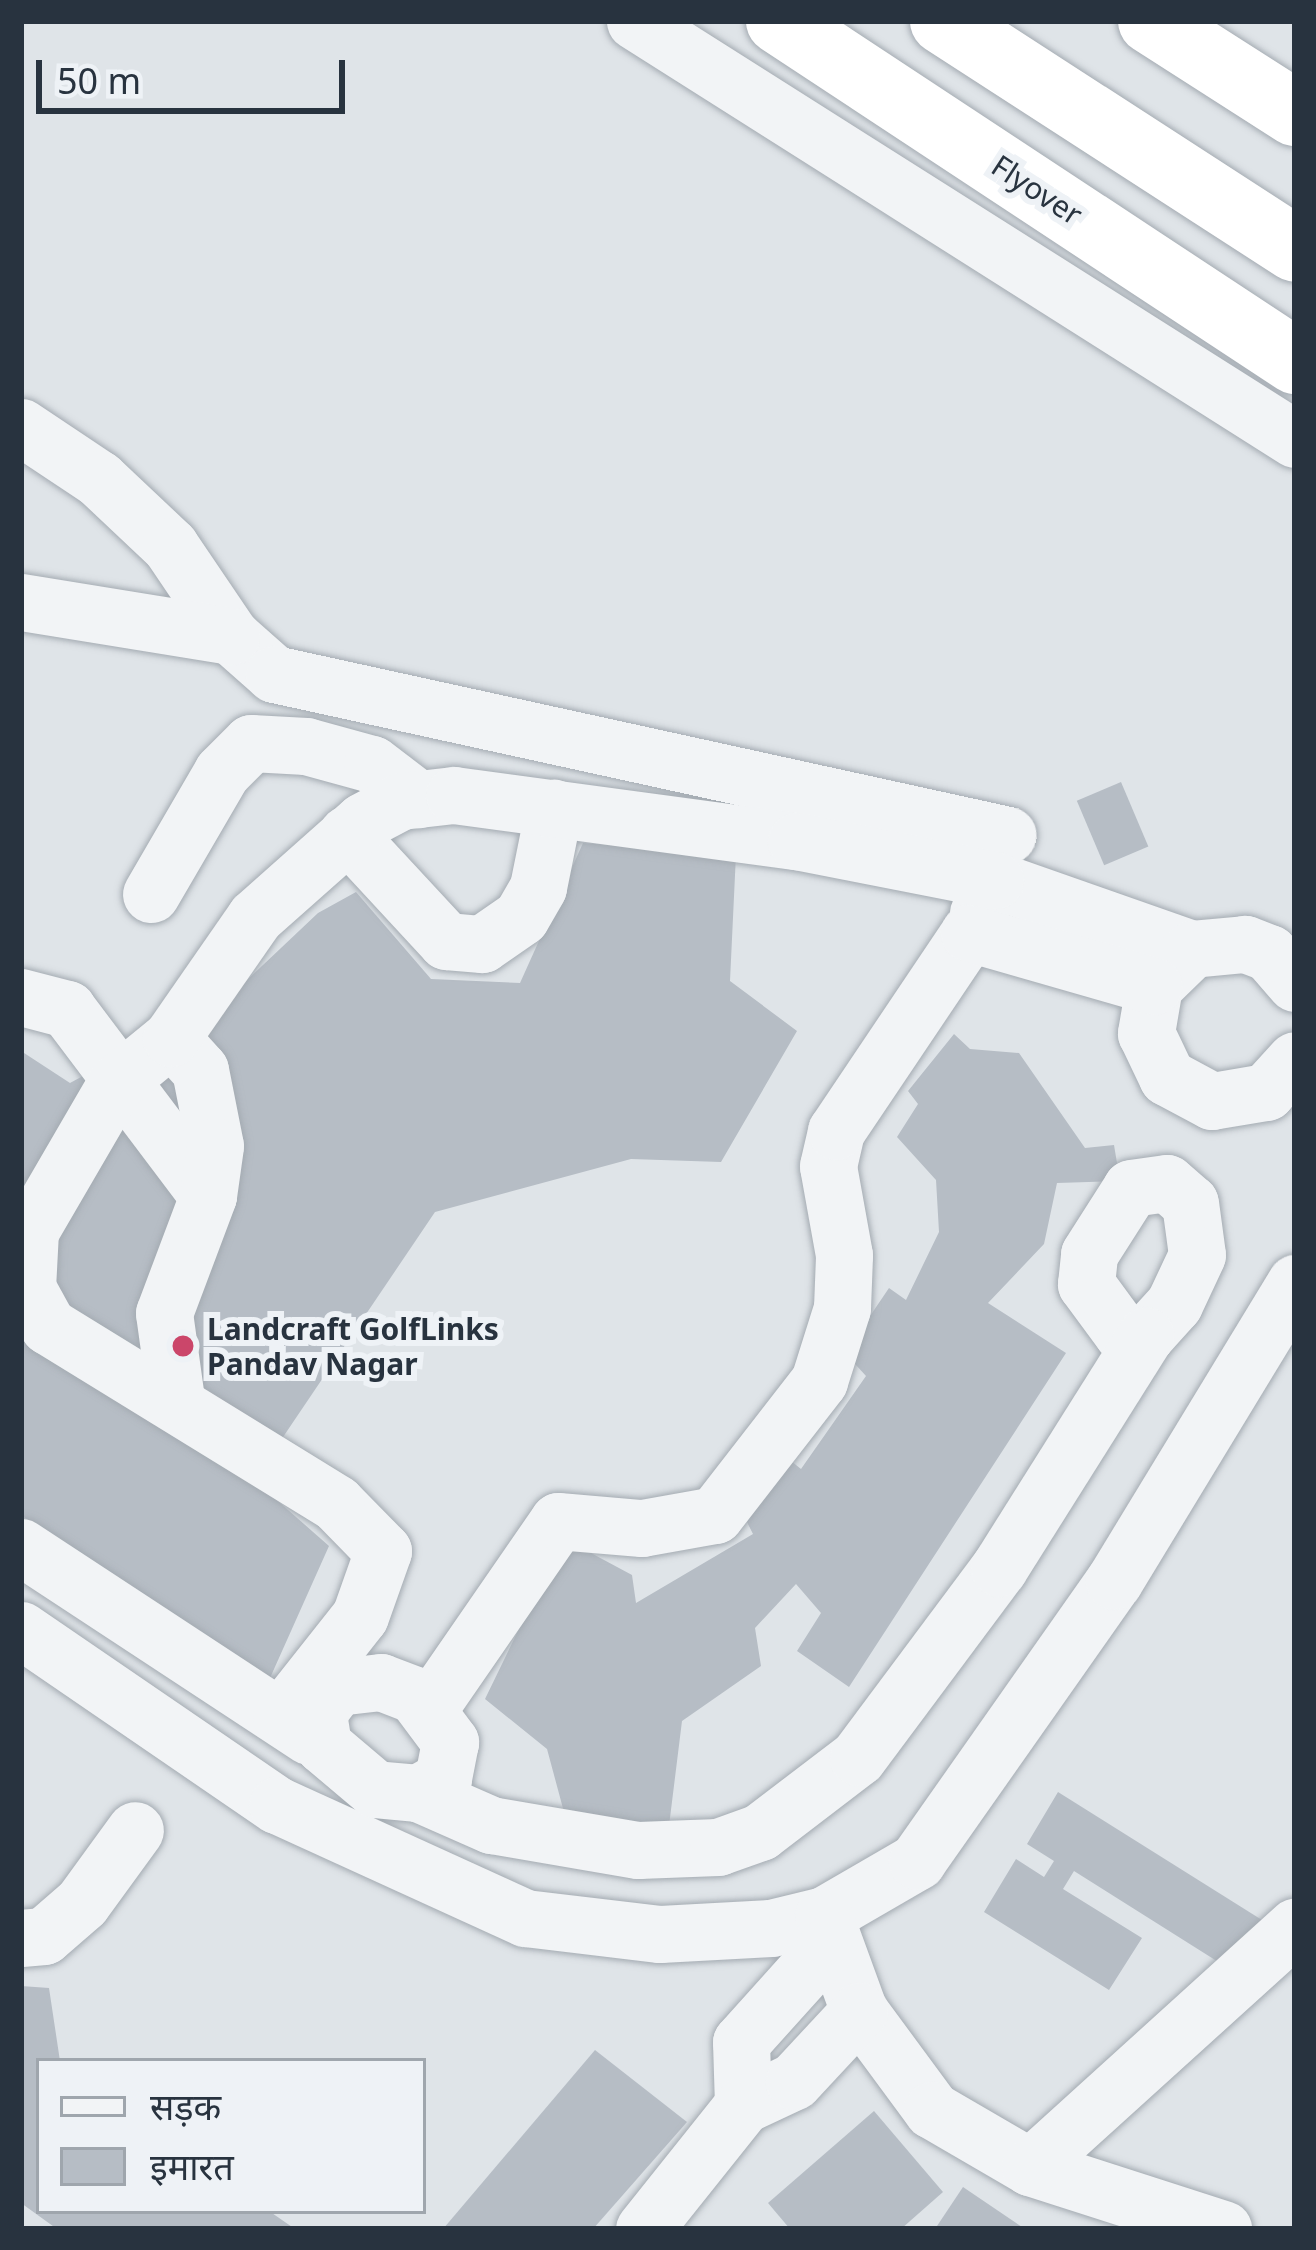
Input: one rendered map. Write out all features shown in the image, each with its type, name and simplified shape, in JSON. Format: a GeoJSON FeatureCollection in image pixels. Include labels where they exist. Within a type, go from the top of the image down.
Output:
{"type":"FeatureCollection","features":[{"type":"Feature","properties":{"kind":"highway","name":"Flyover"},"geometry":{"type":"LineString","coordinates":[[779,21],[1295,362]]}},
{"type":"Feature","properties":{"kind":"highway"},"geometry":{"type":"LineString","coordinates":[[943,21],[1295,248]]}},
{"type":"Feature","properties":{"kind":"highway"},"geometry":{"type":"LineString","coordinates":[[1151,21],[1295,113]]}},
{"type":"Feature","properties":{"kind":"street"},"geometry":{"type":"LineString","coordinates":[[635,21],[1295,439]]}},
{"type":"Feature","properties":{"kind":"street"},"geometry":{"type":"LineString","coordinates":[[21,427],[99,479],[170,546],[231,636],[274,674],[989,863],[1173,967]]}},
{"type":"Feature","properties":{"kind":"street"},"geometry":{"type":"LineString","coordinates":[[21,602],[231,636]]}},
{"type":"Feature","properties":{"kind":"street"},"geometry":{"type":"LineString","coordinates":[[151,894],[222,772],[251,743],[306,746],[372,764],[418,799]]}},
{"type":"Feature","properties":{"kind":"street"},"geometry":{"type":"LineString","coordinates":[[302,1730],[360,1616],[383,1551],[336,1503],[176,1399],[48,1326],[27,1288],[30,1231],[116,1083],[171,1038],[255,916],[347,834],[418,799],[454,795],[989,863]]}},
{"type":"Feature","properties":{"kind":"street"},"geometry":{"type":"LineString","coordinates":[[347,834],[446,940],[482,944],[521,916],[538,887],[554,808]]}},
{"type":"Feature","properties":{"kind":"street"},"geometry":{"type":"LineString","coordinates":[[428,1708],[558,1521],[642,1528],[715,1515],[818,1381],[842,1308],[844,1255],[828,1166],[836,1131],[969,933],[989,863]]}},
{"type":"Feature","properties":{"kind":"street"},"geometry":{"type":"LineString","coordinates":[[839,1063],[989,863]]}},
{"type":"Feature","properties":{"kind":"street"},"geometry":{"type":"LineString","coordinates":[[969,933],[1173,967],[1245,944],[1269,953],[1295,983]]}},
{"type":"Feature","properties":{"kind":"street"},"geometry":{"type":"LineString","coordinates":[[1173,967],[1146,1033],[1154,1057],[1186,1092],[1240,1101],[1266,1092],[1295,1060]]}},
{"type":"Feature","properties":{"kind":"street"},"geometry":{"type":"LineString","coordinates":[[21,997],[67,1009],[116,1083],[208,1196]]}},
{"type":"Feature","properties":{"kind":"street"},"geometry":{"type":"LineString","coordinates":[[171,1038],[200,1070],[215,1146],[208,1196],[164,1313],[176,1399]]}},
{"type":"Feature","properties":{"kind":"street"},"geometry":{"type":"LineString","coordinates":[[1167,1184],[1186,1092]]}},
{"type":"Feature","properties":{"kind":"street"},"geometry":{"type":"LineString","coordinates":[[21,1546],[302,1730],[375,1789],[418,1793],[491,1825],[638,1850],[718,1847],[760,1832],[858,1757],[999,1568],[1146,1335],[1174,1304],[1197,1255],[1190,1203],[1167,1184],[1131,1188],[1089,1254],[1086,1284],[1101,1313],[1122,1334],[1146,1335]]}},
{"type":"Feature","properties":{"kind":"street"},"geometry":{"type":"LineString","coordinates":[[743,2105],[741,2042],[829,1928],[916,1861],[1114,1581],[1295,1283]]}},
{"type":"Feature","properties":{"kind":"street"},"geometry":{"type":"LineString","coordinates":[[21,1630],[277,1805],[525,1918],[660,1934],[829,1928]]}},
{"type":"Feature","properties":{"kind":"street"},"geometry":{"type":"LineString","coordinates":[[302,1730],[338,1687],[381,1682],[428,1708],[450,1742],[443,1779],[418,1793]]}},
{"type":"Feature","properties":{"kind":"street"},"geometry":{"type":"LineString","coordinates":[[21,1938],[44,1936],[82,1903],[135,1830]]}},
{"type":"Feature","properties":{"kind":"street"},"geometry":{"type":"LineString","coordinates":[[1030,2167],[1295,1927]]}},
{"type":"Feature","properties":{"kind":"street"},"geometry":{"type":"LineString","coordinates":[[829,1928],[859,2012],[932,2110],[1030,2167],[1223,2229]]}},
{"type":"Feature","properties":{"kind":"street"},"geometry":{"type":"LineString","coordinates":[[644,2229],[743,2105],[794,2081],[859,2012]]}},
{"type":"Feature","properties":{"kind":"building"},"geometry":{"type":"Polygon","coordinates":[[[1121,782],[1148,846],[1104,865],[1077,801],[1121,782]]]}},
{"type":"Feature","properties":{"kind":"building","name":"Landcraft GolfLinks Pandav Nagar"},"geometry":{"type":"Polygon","coordinates":[[[583,843],[736,854],[730,981],[797,1031],[721,1162],[631,1159],[435,1212],[254,1480],[329,1546],[266,1687],[21,1515],[21,1051],[70,1083],[229,997],[318,913],[356,892],[431,979],[520,983],[583,843]]]}},
{"type":"Feature","properties":{"kind":"building"},"geometry":{"type":"Polygon","coordinates":[[[954,1034],[970,1049],[1019,1053],[1085,1148],[1114,1145],[1120,1181],[1057,1183],[1044,1244],[988,1303],[1066,1353],[849,1687],[797,1651],[821,1613],[796,1584],[755,1628],[761,1666],[682,1721],[669,1826],[568,1827],[547,1749],[485,1699],[563,1538],[632,1575],[636,1603],[753,1534],[744,1516],[791,1461],[801,1469],[866,1376],[845,1353],[889,1288],[906,1300],[939,1232],[936,1180],[897,1137],[918,1104],[908,1091],[954,1034]]]}},
{"type":"Feature","properties":{"kind":"building"},"geometry":{"type":"Polygon","coordinates":[[[1058,1792],[1262,1920],[1231,1970],[1074,1871],[1063,1889],[1142,1938],[1109,1990],[984,1912],[1016,1859],[1044,1877],[1054,1861],[1027,1844],[1058,1792]]]}},
{"type":"Feature","properties":{"kind":"building"},"geometry":{"type":"Polygon","coordinates":[[[21,1986],[49,1988],[60,2058],[36,2058],[36,2214],[21,2203],[21,1986]]]}},
{"type":"Feature","properties":{"kind":"building"},"geometry":{"type":"Polygon","coordinates":[[[595,2050],[687,2122],[593,2229],[443,2229],[595,2050]]]}},
{"type":"Feature","properties":{"kind":"building"},"geometry":{"type":"Polygon","coordinates":[[[874,2111],[943,2192],[901,2229],[790,2229],[768,2203],[874,2111]]]}},
{"type":"Feature","properties":{"kind":"building"},"geometry":{"type":"Polygon","coordinates":[[[963,2187],[1025,2229],[935,2229],[963,2187]]]}},
{"type":"Feature","properties":{"kind":"building"},"geometry":{"type":"Polygon","coordinates":[[[36,2214],[273,2214],[295,2229],[57,2229],[36,2214]]]}},
{"type":"Feature","properties":{"kind":"place","name":"Landcraft GolfLinks Pandav Nagar"},"geometry":{"type":"Point","coordinates":[183,1346]}}]}
